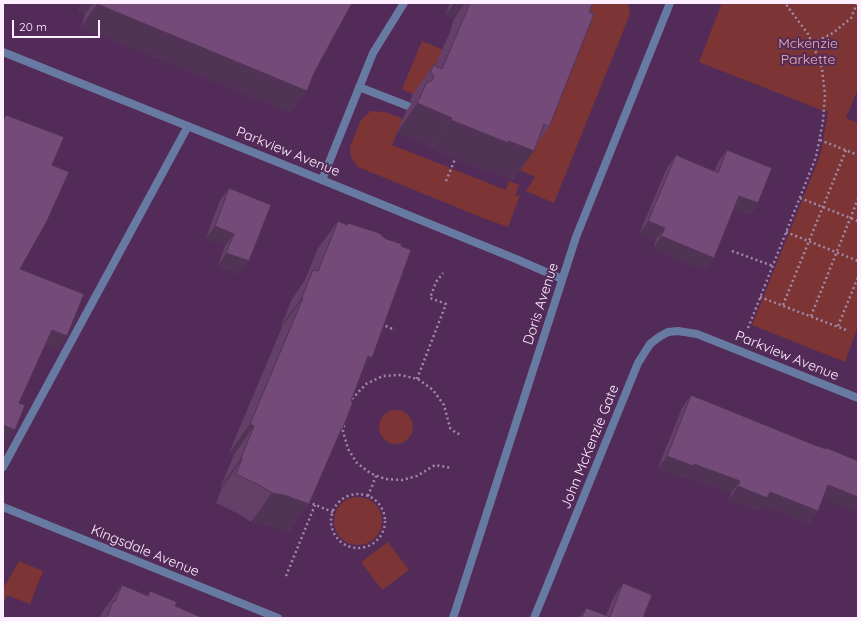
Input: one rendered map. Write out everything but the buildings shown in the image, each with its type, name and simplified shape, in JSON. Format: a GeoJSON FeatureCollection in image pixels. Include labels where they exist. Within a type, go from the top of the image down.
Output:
{"type":"FeatureCollection","features":[{"type":"Feature","properties":{"kind":"street"},"geometry":{"type":"LineString","coordinates":[[322,180],[373,53],[404,3]]}},
{"type":"Feature","properties":{"kind":"street","name":"Doris Avenue"},"geometry":{"type":"LineString","coordinates":[[453,618],[562,279],[595,188],[670,3]]}},
{"type":"Feature","properties":{"kind":"street","name":"Parkview Avenue"},"geometry":{"type":"LineString","coordinates":[[3,52],[322,180],[562,279]]}},
{"type":"Feature","properties":{"kind":"street"},"geometry":{"type":"LineString","coordinates":[[359,87],[408,106]]}},
{"type":"Feature","properties":{"kind":"street"},"geometry":{"type":"LineString","coordinates":[[3,467],[188,126]]}},
{"type":"Feature","properties":{"kind":"street","name":"John McKenzie Gate"},"geometry":{"type":"LineString","coordinates":[[534,618],[638,362],[650,344],[668,332],[678,330],[687,331],[706,337]]}},
{"type":"Feature","properties":{"kind":"street","name":"Parkview Avenue"},"geometry":{"type":"LineString","coordinates":[[706,337],[858,398]]}},
{"type":"Feature","properties":{"kind":"street","name":"Kingsdale Avenue"},"geometry":{"type":"LineString","coordinates":[[3,507],[278,618]]}},
{"type":"Feature","properties":{"kind":"path"},"geometry":{"type":"LineString","coordinates":[[748,328],[816,157],[824,117],[822,69],[813,43],[804,28],[785,3]]}},
{"type":"Feature","properties":{"kind":"path"},"geometry":{"type":"LineString","coordinates":[[813,43],[833,33],[851,18],[857,3]]}},
{"type":"Feature","properties":{"kind":"path"},"geometry":{"type":"LineString","coordinates":[[820,140],[858,155]]}},
{"type":"Feature","properties":{"kind":"path"},"geometry":{"type":"LineString","coordinates":[[784,305],[846,150]]}},
{"type":"Feature","properties":{"kind":"path"},"geometry":{"type":"LineString","coordinates":[[446,181],[455,159]]}},
{"type":"Feature","properties":{"kind":"path"},"geometry":{"type":"LineString","coordinates":[[800,198],[858,221]]}},
{"type":"Feature","properties":{"kind":"path"},"geometry":{"type":"LineString","coordinates":[[812,316],[858,199]]}},
{"type":"Feature","properties":{"kind":"path"},"geometry":{"type":"LineString","coordinates":[[786,232],[858,261]]}},
{"type":"Feature","properties":{"kind":"path"},"geometry":{"type":"LineString","coordinates":[[732,251],[773,266]]}},
{"type":"Feature","properties":{"kind":"path"},"geometry":{"type":"LineString","coordinates":[[416,379],[446,304],[430,298],[436,282],[443,273]]}},
{"type":"Feature","properties":{"kind":"path"},"geometry":{"type":"LineString","coordinates":[[838,327],[858,277]]}},
{"type":"Feature","properties":{"kind":"path"},"geometry":{"type":"LineString","coordinates":[[760,296],[846,330]]}},
{"type":"Feature","properties":{"kind":"path"},"geometry":{"type":"LineString","coordinates":[[375,322],[395,330]]}},
{"type":"Feature","properties":{"kind":"path"},"geometry":{"type":"LineString","coordinates":[[350,402],[366,384],[383,376],[400,375],[416,379],[433,390],[444,405],[450,428],[461,434]]}},
{"type":"Feature","properties":{"kind":"path"},"geometry":{"type":"LineString","coordinates":[[344,419],[343,431],[348,449],[357,463],[376,476],[385,479],[402,480],[417,476],[435,465],[452,468]]}},
{"type":"Feature","properties":{"kind":"path"},"geometry":{"type":"LineString","coordinates":[[368,496],[376,476]]}},
{"type":"Feature","properties":{"kind":"path"},"geometry":{"type":"LineString","coordinates":[[361,494],[368,496],[377,501],[385,517],[385,526],[382,534],[369,546],[361,548],[344,544],[337,538],[333,529],[333,512],[337,505],[352,495],[361,494]]}},
{"type":"Feature","properties":{"kind":"path"},"geometry":{"type":"LineString","coordinates":[[304,500],[333,512]]}},
{"type":"Feature","properties":{"kind":"path"},"geometry":{"type":"LineString","coordinates":[[286,576],[315,505]]}},
{"type":"Feature","properties":{"kind":"green space"},"geometry":{"type":"Polygon","coordinates":[[[556,3],[628,3],[630,14],[554,203],[526,191],[535,177],[518,169],[556,3]]]}},
{"type":"Feature","properties":{"kind":"green space","name":"Mckenzie Parkette"},"geometry":{"type":"Polygon","coordinates":[[[722,3],[858,3],[858,89],[846,118],[858,123],[858,326],[845,362],[752,325],[818,161],[822,148],[828,111],[821,110],[699,62],[722,3]]]}},
{"type":"Feature","properties":{"kind":"green space"},"geometry":{"type":"Polygon","coordinates":[[[422,41],[446,51],[422,98],[402,89],[422,41]]]}},
{"type":"Feature","properties":{"kind":"green space"},"geometry":{"type":"Polygon","coordinates":[[[371,111],[385,112],[403,119],[392,145],[506,190],[509,181],[519,185],[515,196],[520,195],[508,227],[358,167],[351,157],[350,147],[361,120],[371,111]]]}},
{"type":"Feature","properties":{"kind":"green space"},"geometry":{"type":"Polygon","coordinates":[[[396,410],[408,415],[413,427],[408,439],[396,444],[384,439],[379,427],[384,415],[396,410]]]}},
{"type":"Feature","properties":{"kind":"green space"},"geometry":{"type":"Polygon","coordinates":[[[353,497],[363,497],[375,504],[382,516],[382,526],[375,538],[363,545],[353,545],[345,541],[338,534],[334,526],[334,516],[338,508],[345,501],[353,497]]]}},
{"type":"Feature","properties":{"kind":"green space"},"geometry":{"type":"Polygon","coordinates":[[[388,542],[409,570],[382,590],[361,562],[388,542]]]}},
{"type":"Feature","properties":{"kind":"green space"},"geometry":{"type":"Polygon","coordinates":[[[19,561],[43,571],[30,604],[7,595],[3,604],[3,589],[19,561]]]}}]}
